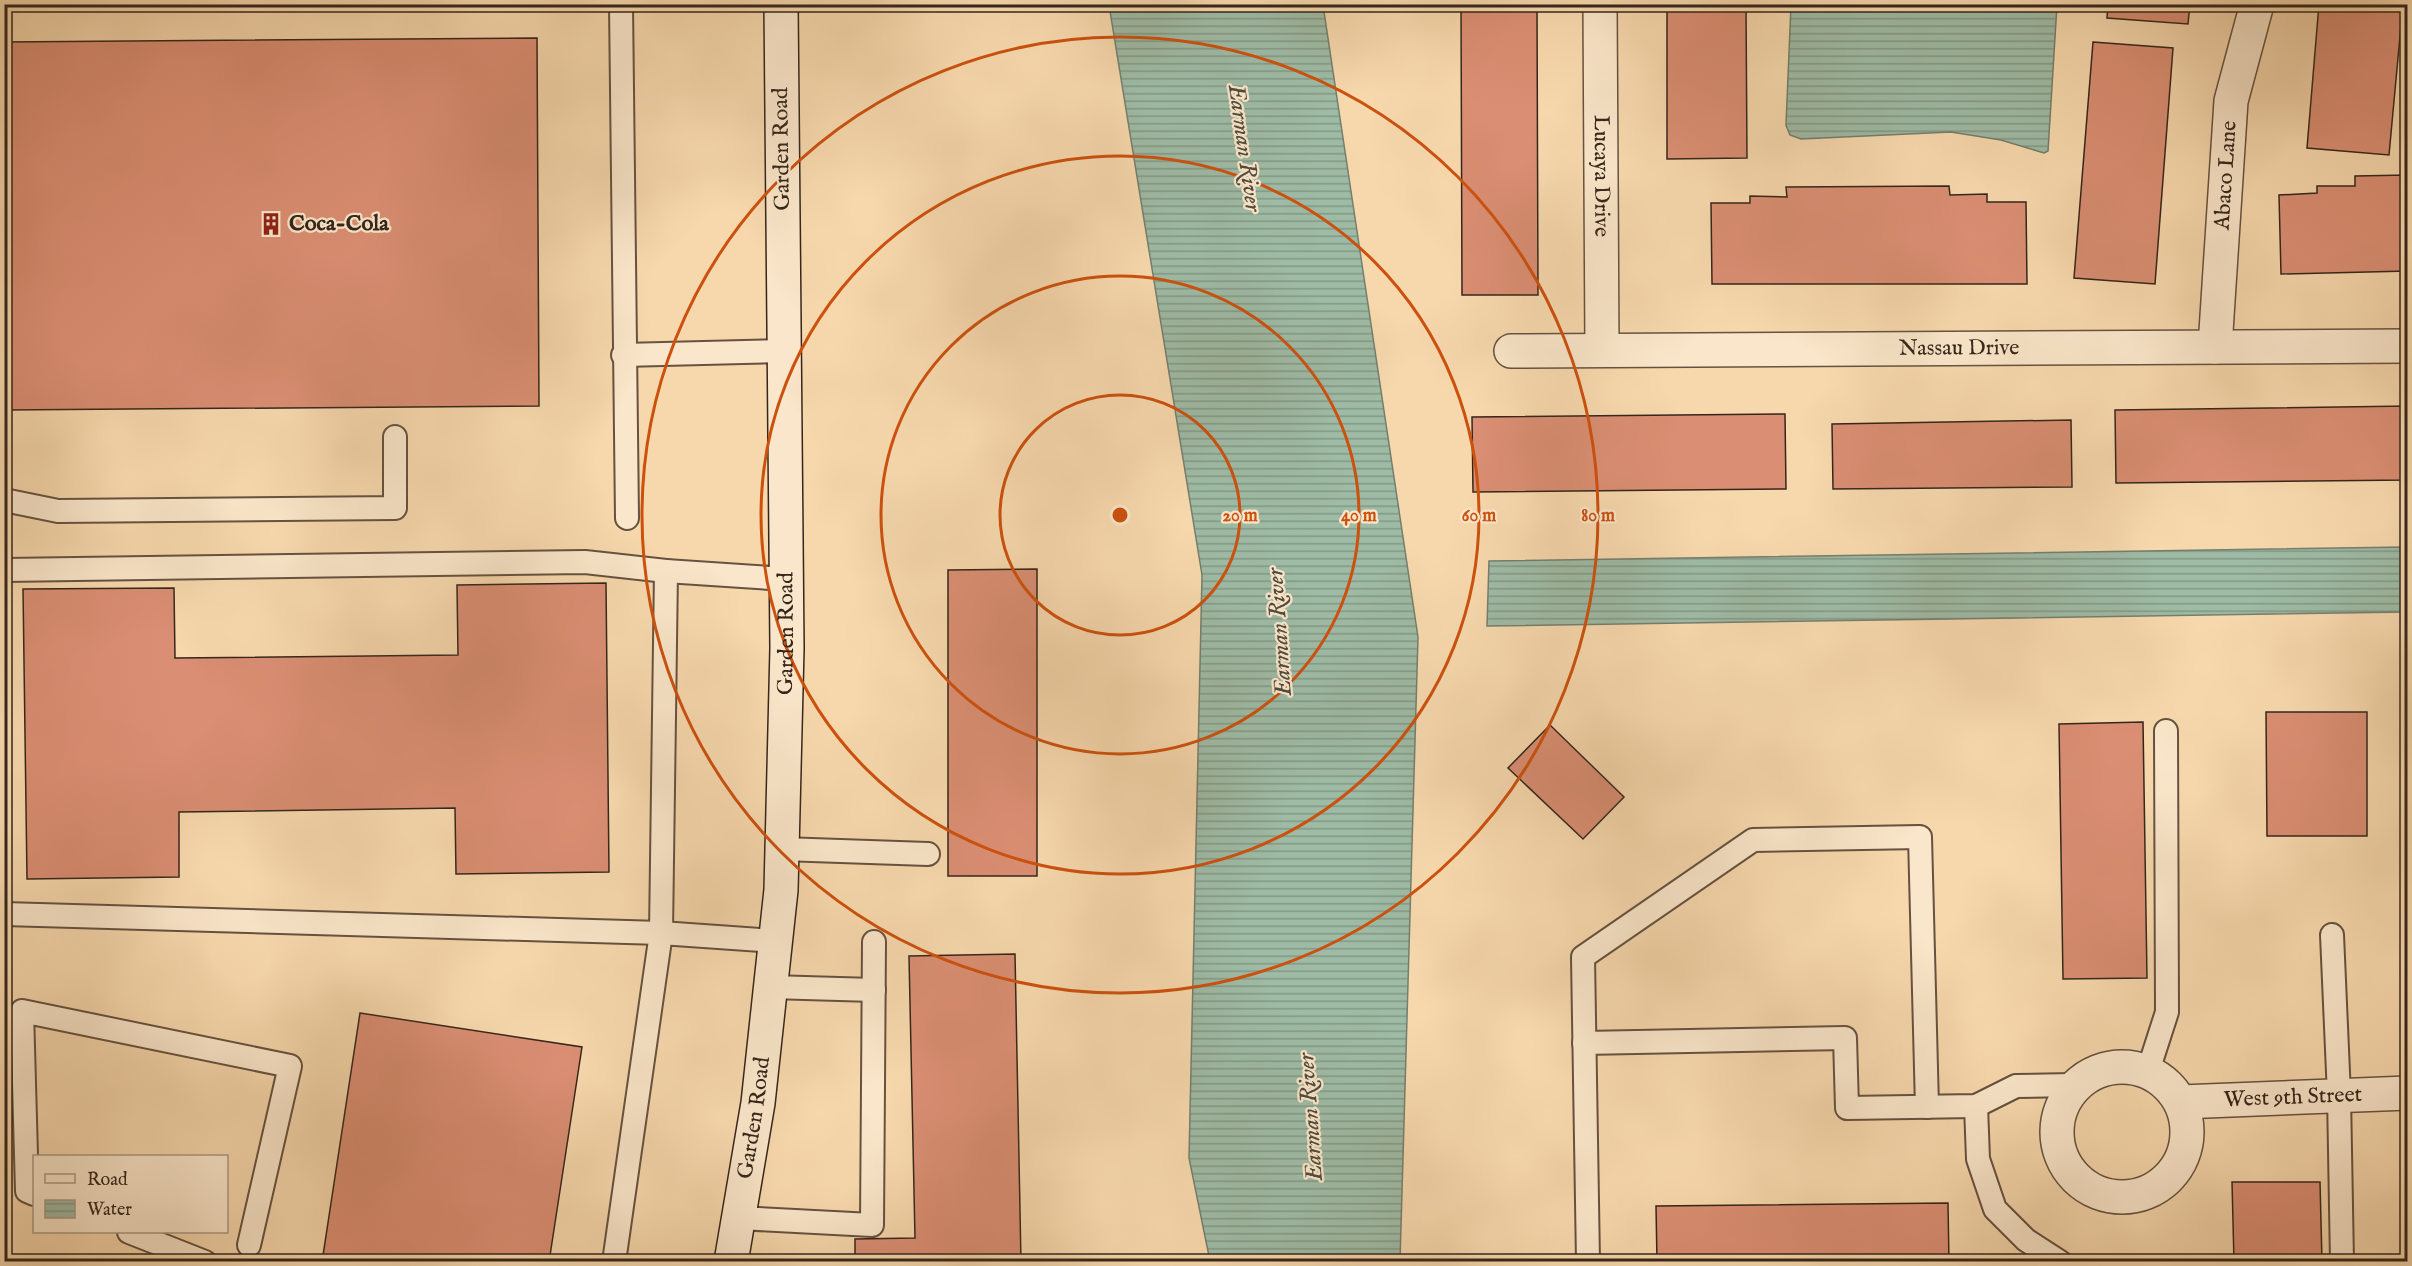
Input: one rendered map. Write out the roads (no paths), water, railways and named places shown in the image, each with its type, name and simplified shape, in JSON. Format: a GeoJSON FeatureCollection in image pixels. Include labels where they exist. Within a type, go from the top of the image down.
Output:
{"type":"FeatureCollection","features":[{"type":"Feature","properties":{"kind":"street","name":"Garden Road"},"geometry":{"type":"LineString","coordinates":[[731,1262],[758,1102],[781,890],[786,579],[781,4]]}},
{"type":"Feature","properties":{"kind":"street","name":"Lucaya Drive"},"geometry":{"type":"LineString","coordinates":[[1600,4],[1602,350]]}},
{"type":"Feature","properties":{"kind":"street","name":"Abaco Lane"},"geometry":{"type":"LineString","coordinates":[[2216,347],[2231,100],[2257,4]]}},
{"type":"Feature","properties":{"kind":"street","name":"Nassau Drive"},"geometry":{"type":"LineString","coordinates":[[1510,351],[2408,346]]}},
{"type":"Feature","properties":{"kind":"street"},"geometry":{"type":"LineString","coordinates":[[2126,1066],[2148,1071],[2167,1084],[2181,1102],[2186,1119],[2187,1141],[2180,1163],[2155,1188],[2133,1196],[2117,1197],[2095,1192],[2076,1179],[2065,1165],[2057,1144],[2056,1121],[2062,1104],[2074,1085],[2093,1072],[2126,1066]]}},
{"type":"Feature","properties":{"kind":"street","name":"West 9th Street"},"geometry":{"type":"LineString","coordinates":[[2181,1102],[2408,1093]]}},
{"type":"Feature","properties":{"kind":"lane"},"geometry":{"type":"LineString","coordinates":[[621,4],[623,355],[627,518]]}},
{"type":"Feature","properties":{"kind":"lane"},"geometry":{"type":"LineString","coordinates":[[623,355],[784,351]]}},
{"type":"Feature","properties":{"kind":"lane"},"geometry":{"type":"LineString","coordinates":[[4,500],[58,511],[395,508],[395,437]]}},
{"type":"Feature","properties":{"kind":"lane"},"geometry":{"type":"LineString","coordinates":[[4,570],[585,562],[666,571],[786,579]]}},
{"type":"Feature","properties":{"kind":"lane"},"geometry":{"type":"LineString","coordinates":[[615,1262],[662,933],[666,571]]}},
{"type":"Feature","properties":{"kind":"lane"},"geometry":{"type":"LineString","coordinates":[[2148,1071],[2167,1012],[2166,731]]}},
{"type":"Feature","properties":{"kind":"lane"},"geometry":{"type":"LineString","coordinates":[[1588,1262],[1583,957],[1753,840],[1920,837],[1927,1107]]}},
{"type":"Feature","properties":{"kind":"lane"},"geometry":{"type":"LineString","coordinates":[[782,849],[928,854]]}},
{"type":"Feature","properties":{"kind":"lane"},"geometry":{"type":"LineString","coordinates":[[4,914],[662,933],[776,941]]}},
{"type":"Feature","properties":{"kind":"lane"},"geometry":{"type":"LineString","coordinates":[[2332,934],[2339,1095],[2342,1262]]}},
{"type":"Feature","properties":{"kind":"lane"},"geometry":{"type":"LineString","coordinates":[[738,1218],[872,1225],[874,942]]}},
{"type":"Feature","properties":{"kind":"lane"},"geometry":{"type":"LineString","coordinates":[[770,987],[874,990]]}},
{"type":"Feature","properties":{"kind":"lane"},"geometry":{"type":"LineString","coordinates":[[33,1194],[27,1191],[22,1011],[290,1066],[249,1245]]}},
{"type":"Feature","properties":{"kind":"lane"},"geometry":{"type":"LineString","coordinates":[[1584,1043],[1845,1038],[1847,1108],[1976,1106],[2016,1086],[2074,1085]]}},
{"type":"Feature","properties":{"kind":"lane"},"geometry":{"type":"LineString","coordinates":[[1976,1106],[1978,1159],[1995,1209],[2032,1254],[2060,1262]]}},
{"type":"Feature","properties":{"kind":"lane"},"geometry":{"type":"LineString","coordinates":[[132,1233],[205,1262]]}},
{"type":"Feature","properties":{"kind":"water","name":"Earman River"},"geometry":{"type":"Polygon","coordinates":[[[1109,5],[1323,5],[1418,637],[1400,1261],[1210,1261],[1189,1158],[1202,575],[1109,5]]]}},
{"type":"Feature","properties":{"kind":"water"},"geometry":{"type":"Polygon","coordinates":[[[1791,5],[2057,5],[2048,151],[2044,153],[2001,140],[1951,132],[1801,139],[1790,135],[1786,125],[1791,5]]]}},
{"type":"Feature","properties":{"kind":"water"},"geometry":{"type":"Polygon","coordinates":[[[2407,547],[2407,612],[1487,626],[1489,561],[2407,547]]]}},
{"type":"Feature","properties":{"kind":"place","name":"Coca-Cola"},"geometry":{"type":"Point","coordinates":[271,224]}}]}
